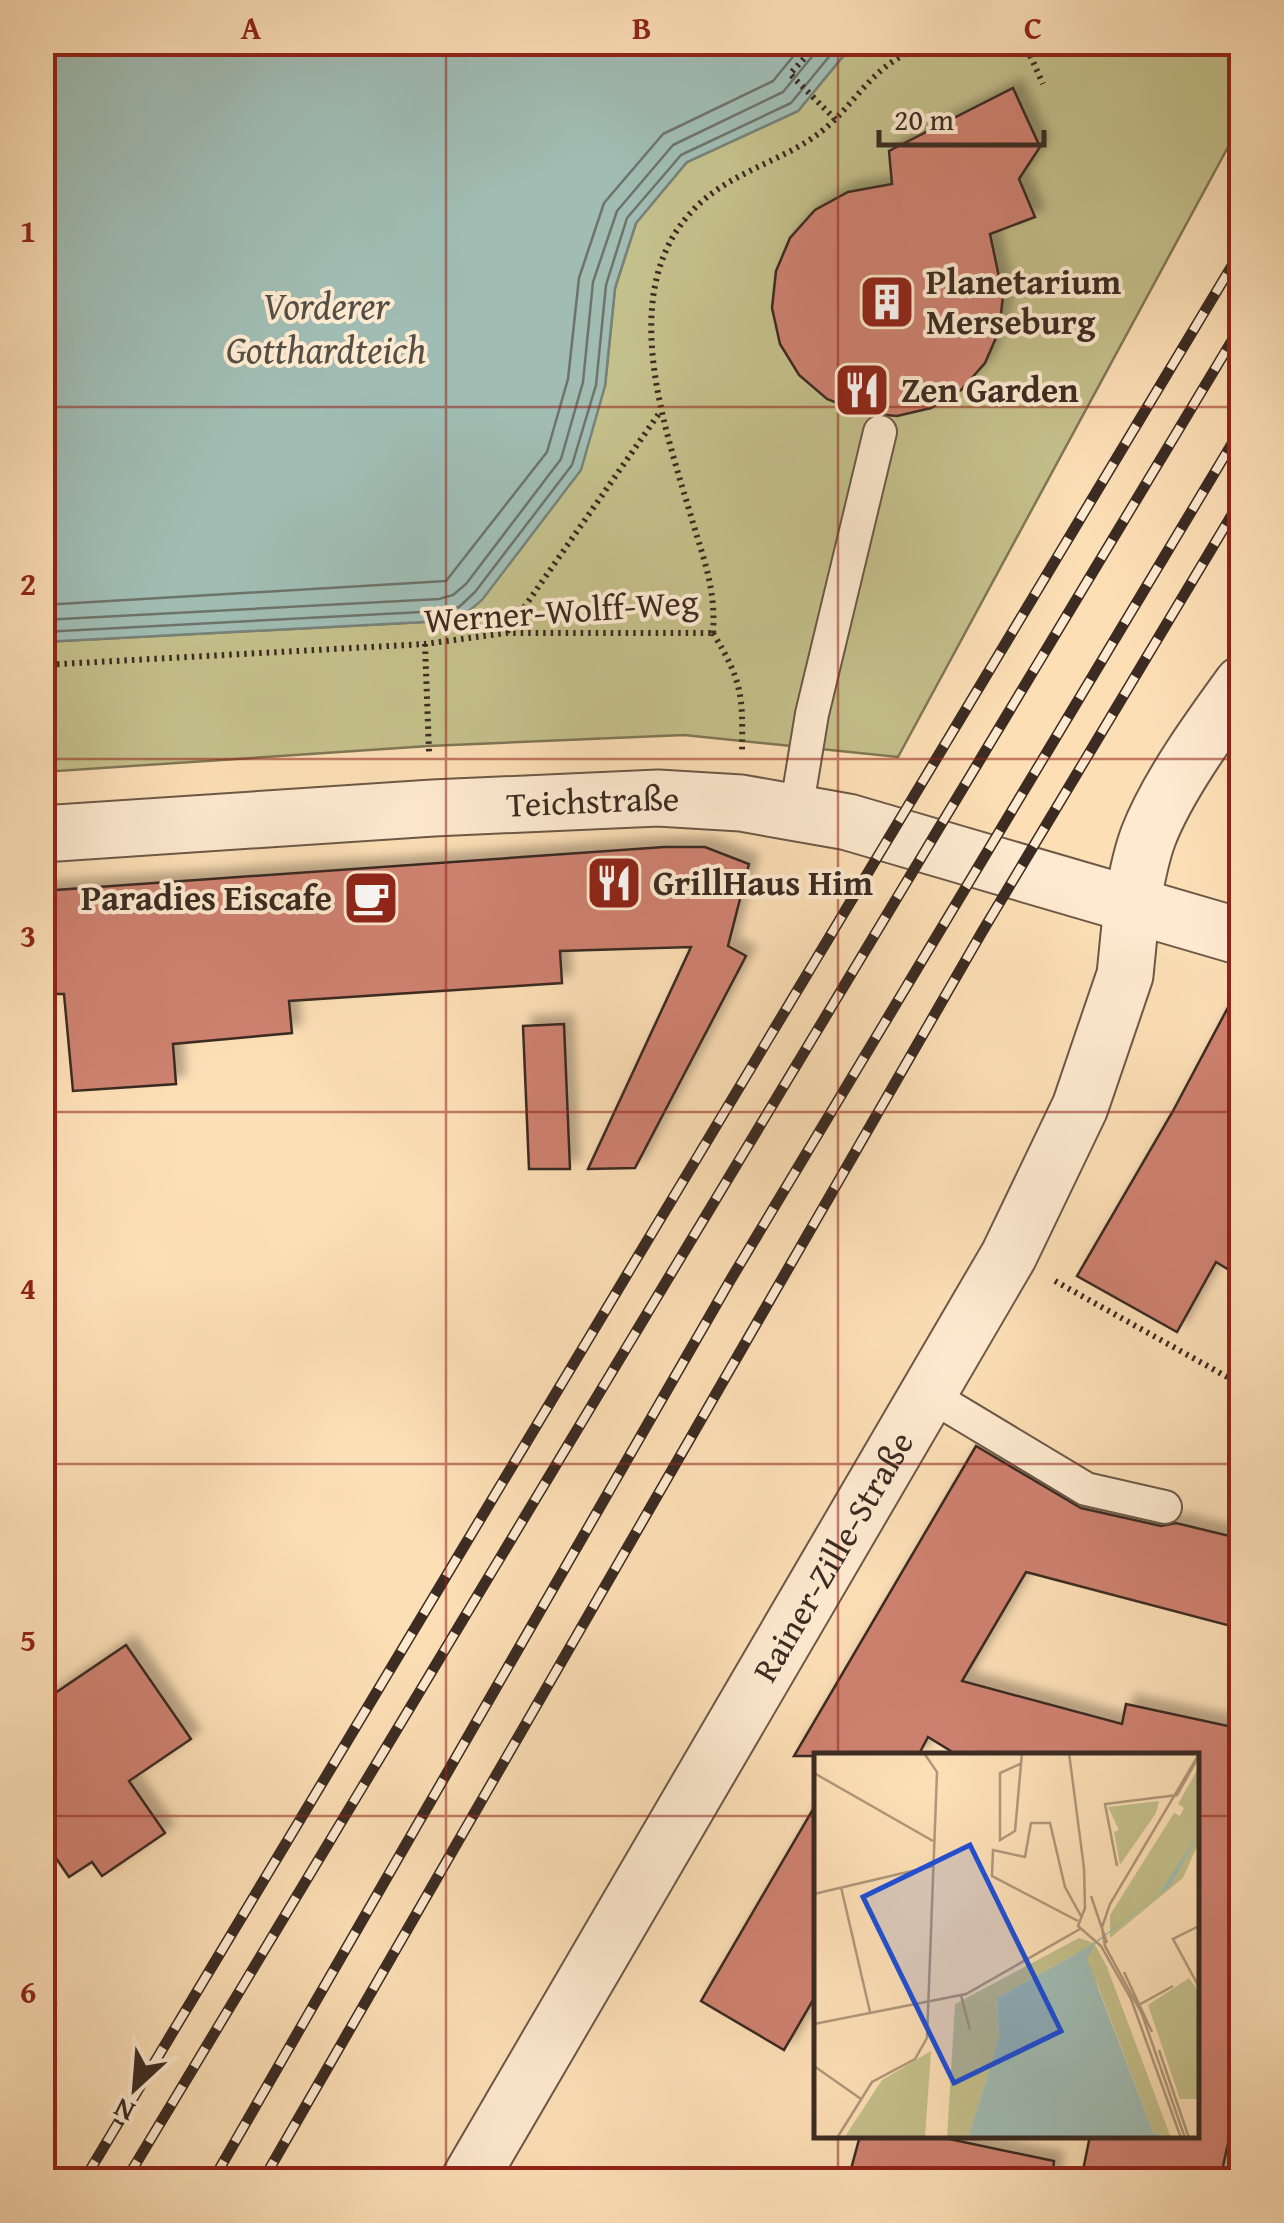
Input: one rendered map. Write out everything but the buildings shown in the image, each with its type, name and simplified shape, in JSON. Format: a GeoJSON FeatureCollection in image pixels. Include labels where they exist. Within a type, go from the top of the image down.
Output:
{"type":"FeatureCollection","features":[{"type":"Feature","properties":{"kind":"street","name":"Rainer-Zille-Straße"},"geometry":{"type":"LineString","coordinates":[[469,2180],[1009,1254],[1080,1107],[1124,975],[1132,905],[1147,838],[1211,726],[1242,684]]}},
{"type":"Feature","properties":{"kind":"street","name":"Teichstraße"},"geometry":{"type":"LineString","coordinates":[[42,834],[470,806],[658,798],[742,803],[848,822],[1242,937]]}},
{"type":"Feature","properties":{"kind":"lane"},"geometry":{"type":"LineString","coordinates":[[796,811],[812,714],[880,432]]}},
{"type":"Feature","properties":{"kind":"lane"},"geometry":{"type":"LineString","coordinates":[[928,1394],[1086,1489],[1165,1507]]}},
{"type":"Feature","properties":{"kind":"path"},"geometry":{"type":"LineString","coordinates":[[819,42],[790,74],[837,120]]}},
{"type":"Feature","properties":{"kind":"path","name":"Werner-Wolff-Weg"},"geometry":{"type":"LineString","coordinates":[[42,665],[425,644],[506,632],[713,634],[716,600],[661,411],[651,295],[660,263],[695,208],[722,185],[757,164],[800,146],[837,120],[883,69],[930,42]]}},
{"type":"Feature","properties":{"kind":"path"},"geometry":{"type":"LineString","coordinates":[[1024,42],[1043,84]]}},
{"type":"Feature","properties":{"kind":"path"},"geometry":{"type":"LineString","coordinates":[[506,632],[661,411]]}},
{"type":"Feature","properties":{"kind":"path"},"geometry":{"type":"LineString","coordinates":[[713,634],[736,672],[742,694],[742,803]]}},
{"type":"Feature","properties":{"kind":"path"},"geometry":{"type":"LineString","coordinates":[[425,644],[428,746]]}},
{"type":"Feature","properties":{"kind":"path"},"geometry":{"type":"LineString","coordinates":[[1009,1254],[1229,1378]]}},
{"type":"Feature","properties":{"kind":"path"},"geometry":{"type":"LineString","coordinates":[[43,1996],[57,2008]]}},
{"type":"Feature","properties":{"kind":"shaded area"},"geometry":{"type":"Polygon","coordinates":[[[854,43],[1241,43],[1241,123],[898,757],[684,735],[429,746],[43,772],[43,642],[443,621],[605,386],[615,288],[636,223],[687,162],[798,111],[854,43]]]}},
{"type":"Feature","properties":{"kind":"water","name":"Vorderer Gotthardteich"},"geometry":{"type":"Polygon","coordinates":[[[43,42],[854,43],[798,111],[687,162],[636,223],[615,288],[605,386],[581,470],[482,600],[463,616],[443,621],[43,642],[43,42]]]}},
{"type":"Feature","properties":{"kind":"railway"},"geometry":{"type":"LineString","coordinates":[[84,2180],[1242,249]]}},
{"type":"Feature","properties":{"kind":"railway"},"geometry":{"type":"LineString","coordinates":[[126,2180],[1242,324]]}},
{"type":"Feature","properties":{"kind":"railway"},"geometry":{"type":"LineString","coordinates":[[213,2180],[731,1279],[1242,427]]}},
{"type":"Feature","properties":{"kind":"railway"},"geometry":{"type":"LineString","coordinates":[[263,2180],[982,932],[1242,498]]}},
{"type":"Feature","properties":{"kind":"place","name":"Planetarium Merseburg"},"geometry":{"type":"Point","coordinates":[887,302]}},
{"type":"Feature","properties":{"kind":"place","name":"Zen Garden"},"geometry":{"type":"Point","coordinates":[862,390]}},
{"type":"Feature","properties":{"kind":"place","name":"GrillHaus Him"},"geometry":{"type":"Point","coordinates":[614,883]}},
{"type":"Feature","properties":{"kind":"place","name":"Paradies Eiscafe"},"geometry":{"type":"Point","coordinates":[371,898]}}]}
